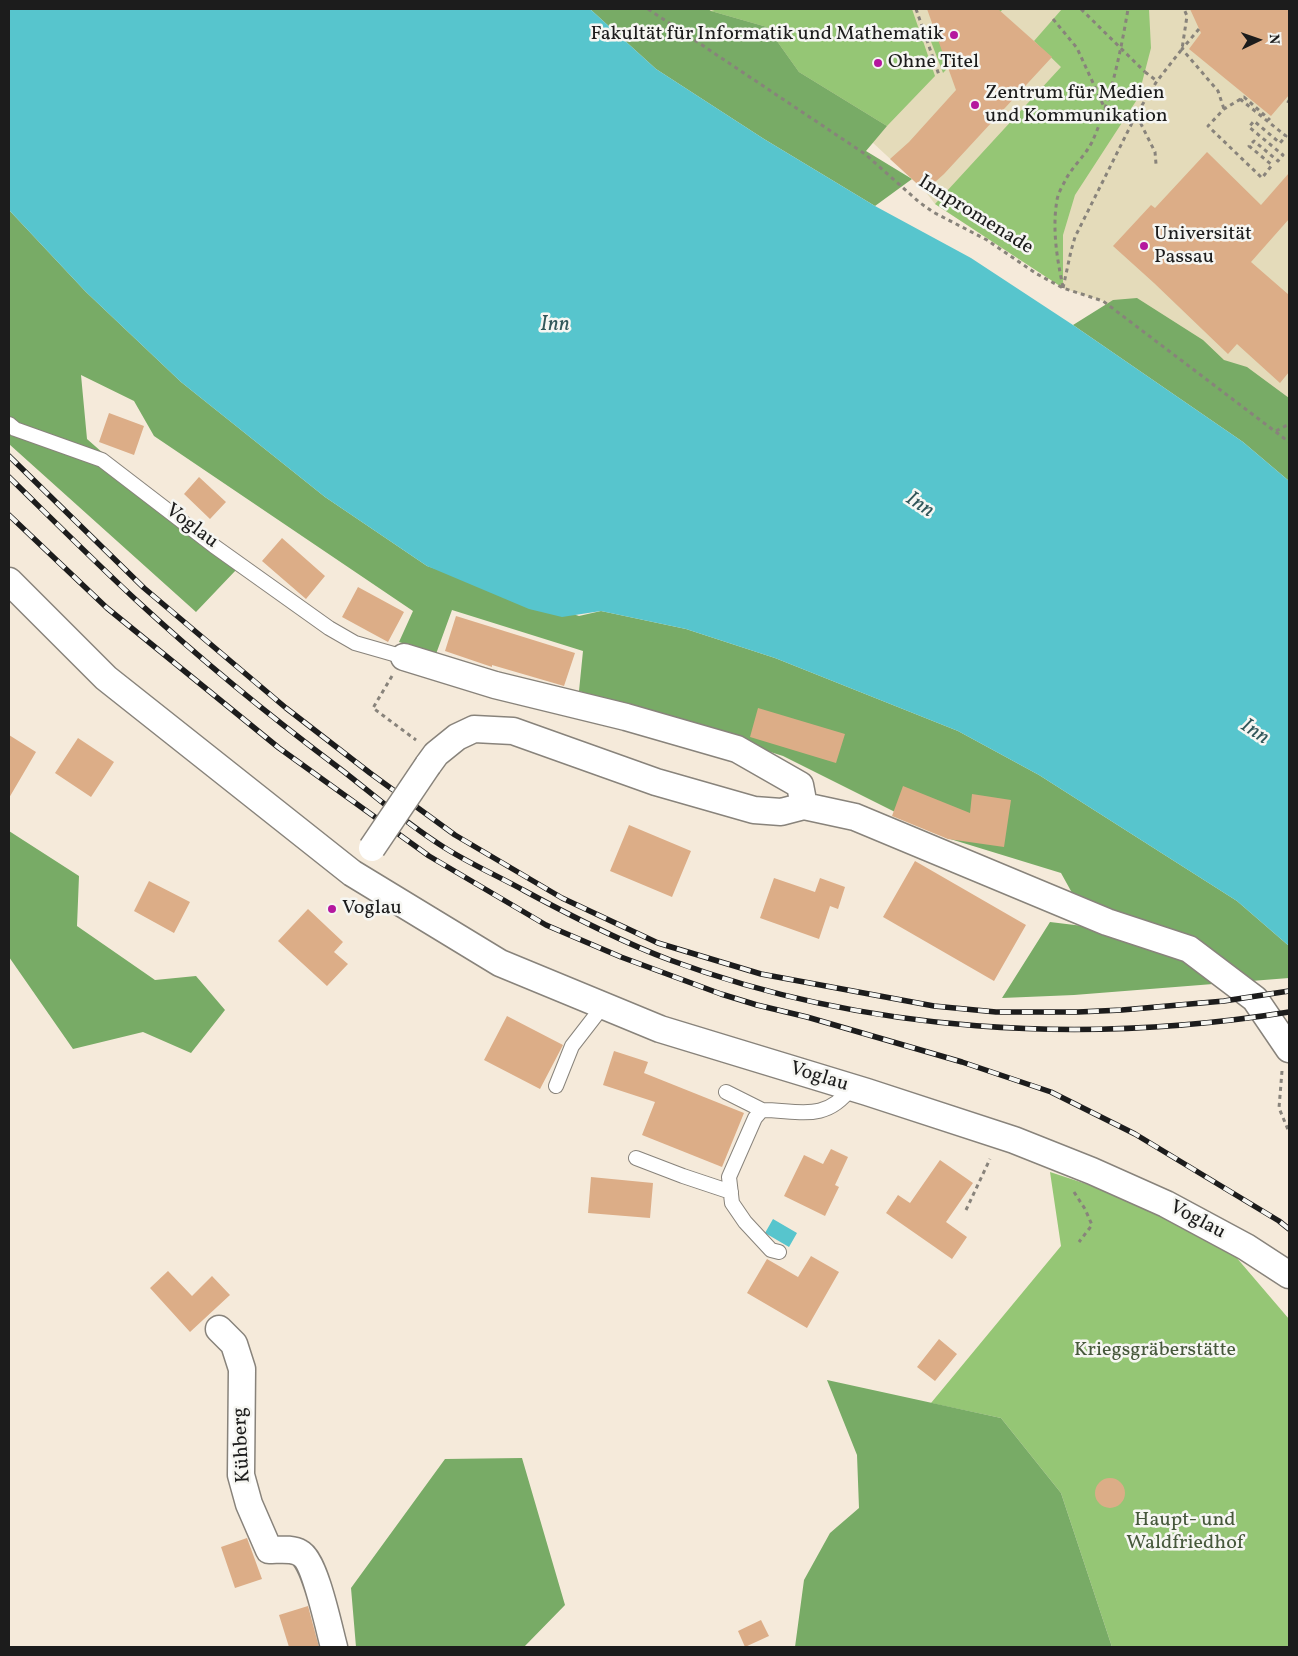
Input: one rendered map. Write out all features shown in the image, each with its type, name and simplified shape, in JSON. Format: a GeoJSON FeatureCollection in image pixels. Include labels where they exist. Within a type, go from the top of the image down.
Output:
{"type":"FeatureCollection","features":[{"type":"Feature","properties":{"kind":"street","name":"Voglau"},"geometry":{"type":"LineString","coordinates":[[9,581],[106,678],[352,873],[500,963],[660,1030],[1001,1136],[1092,1171],[1166,1204],[1246,1247],[1289,1276]]}},
{"type":"Feature","properties":{"kind":"street","name":"Voglau"},"geometry":{"type":"LineString","coordinates":[[404,657],[495,685],[626,717],[737,749],[800,784],[804,806]]}},
{"type":"Feature","properties":{"kind":"street"},"geometry":{"type":"LineString","coordinates":[[352,873],[372,848],[432,759],[457,737],[474,729],[513,732],[564,748],[656,782],[754,810],[781,812],[804,806],[855,817],[1107,922],[1189,949],[1255,999],[1286,1059]]}},
{"type":"Feature","properties":{"kind":"street","name":"Kühberg"},"geometry":{"type":"LineString","coordinates":[[220,1329],[234,1344],[242,1369],[241,1475],[249,1504],[270,1550],[286,1550],[301,1553],[309,1563],[319,1590],[334,1647]]}},
{"type":"Feature","properties":{"kind":"lane","name":"Voglau"},"geometry":{"type":"LineString","coordinates":[[9,424],[15,429],[102,460],[214,546],[329,628],[355,643],[404,657]]}},
{"type":"Feature","properties":{"kind":"lane"},"geometry":{"type":"LineString","coordinates":[[556,1086],[572,1046],[603,1006]]}},
{"type":"Feature","properties":{"kind":"lane"},"geometry":{"type":"LineString","coordinates":[[726,1092],[762,1110],[776,1110],[799,1114],[828,1109],[843,1099],[851,1088]]}},
{"type":"Feature","properties":{"kind":"lane"},"geometry":{"type":"LineString","coordinates":[[762,1110],[755,1118],[729,1177],[732,1203],[745,1222],[771,1250],[779,1252]]}},
{"type":"Feature","properties":{"kind":"lane"},"geometry":{"type":"LineString","coordinates":[[636,1158],[731,1192]]}},
{"type":"Feature","properties":{"kind":"path","name":"Innpromenade"},"geometry":{"type":"LineString","coordinates":[[648,9],[865,154],[933,212],[987,240],[1037,274],[1063,288],[1103,301],[1289,442]]}},
{"type":"Feature","properties":{"kind":"path"},"geometry":{"type":"LineString","coordinates":[[916,9],[939,75]]}},
{"type":"Feature","properties":{"kind":"path"},"geometry":{"type":"LineString","coordinates":[[1080,9],[1145,72],[1157,81]]}},
{"type":"Feature","properties":{"kind":"path"},"geometry":{"type":"LineString","coordinates":[[1063,288],[1057,260],[1055,234],[1057,198],[1067,177],[1081,161],[1092,143],[1105,108],[1128,9]]}},
{"type":"Feature","properties":{"kind":"path"},"geometry":{"type":"LineString","coordinates":[[1184,9],[1187,16],[1182,49],[1218,91],[1224,109]]}},
{"type":"Feature","properties":{"kind":"path"},"geometry":{"type":"LineString","coordinates":[[1053,19],[1077,48],[1105,108]]}},
{"type":"Feature","properties":{"kind":"path"},"geometry":{"type":"LineString","coordinates":[[1063,288],[1076,237],[1136,115],[1157,81],[1199,29]]}},
{"type":"Feature","properties":{"kind":"path"},"geometry":{"type":"LineString","coordinates":[[926,37],[936,33]]}},
{"type":"Feature","properties":{"kind":"path"},"geometry":{"type":"LineString","coordinates":[[1240,99],[1286,136],[1280,143],[1254,121],[1249,127],[1283,155],[1278,161],[1254,141],[1249,146],[1272,166],[1262,178],[1208,126],[1224,109],[1240,99],[1244,97],[1270,120]]}},
{"type":"Feature","properties":{"kind":"path"},"geometry":{"type":"LineString","coordinates":[[1136,115],[1155,152],[1156,164]]}},
{"type":"Feature","properties":{"kind":"path"},"geometry":{"type":"LineString","coordinates":[[1276,431],[1289,424]]}},
{"type":"Feature","properties":{"kind":"path"},"geometry":{"type":"LineString","coordinates":[[404,657],[373,708],[432,759]]}},
{"type":"Feature","properties":{"kind":"path"},"geometry":{"type":"LineString","coordinates":[[1286,1059],[1279,1108],[1289,1132]]}},
{"type":"Feature","properties":{"kind":"path"},"geometry":{"type":"LineString","coordinates":[[966,1210],[1001,1136]]}},
{"type":"Feature","properties":{"kind":"path"},"geometry":{"type":"LineString","coordinates":[[1051,1155],[1085,1209],[1092,1225],[1079,1242]]}},
{"type":"Feature","properties":{"kind":"shaded area","name":"Universität Passau"},"geometry":{"type":"Polygon","coordinates":[[[650,9],[1289,9],[1289,442],[1103,301],[1063,288],[935,204],[925,191],[872,142],[650,9]]]}},
{"type":"Feature","properties":{"kind":"green space"},"geometry":{"type":"Polygon","coordinates":[[[590,9],[708,9],[767,27],[799,72],[887,126],[866,151],[912,179],[875,206],[764,139],[656,69],[590,9]]]}},
{"type":"Feature","properties":{"kind":"green space"},"geometry":{"type":"Polygon","coordinates":[[[718,9],[912,9],[935,76],[887,126],[799,72],[767,27],[711,11],[718,9]]]}},
{"type":"Feature","properties":{"kind":"green space"},"geometry":{"type":"Polygon","coordinates":[[[995,9],[1003,9],[943,73],[930,39],[937,36],[947,61],[995,9]]]}},
{"type":"Feature","properties":{"kind":"green space"},"geometry":{"type":"Polygon","coordinates":[[[1062,9],[1149,9],[1151,48],[1138,98],[1075,195],[1063,235],[1063,288],[935,204],[1061,67],[1034,41],[1062,9]]]}},
{"type":"Feature","properties":{"kind":"green space"},"geometry":{"type":"Polygon","coordinates":[[[9,210],[86,292],[181,382],[325,497],[427,566],[579,616],[601,611],[686,629],[775,658],[958,731],[1039,775],[1237,901],[1289,946],[1289,978],[1074,995],[1002,998],[1050,922],[1091,927],[1061,873],[947,838],[783,756],[579,691],[583,651],[452,610],[436,654],[399,642],[413,611],[154,436],[134,401],[81,375],[87,439],[236,570],[196,612],[9,444],[9,210]]]}},
{"type":"Feature","properties":{"kind":"green space"},"geometry":{"type":"Polygon","coordinates":[[[1137,298],[1203,340],[1224,360],[1247,367],[1289,398],[1289,481],[1243,442],[1073,325],[1113,300],[1137,298]]]}},
{"type":"Feature","properties":{"kind":"green space"},"geometry":{"type":"Polygon","coordinates":[[[9,831],[79,876],[77,926],[155,980],[196,976],[225,1010],[191,1053],[143,1032],[73,1049],[9,957],[9,831]]]}},
{"type":"Feature","properties":{"kind":"green space"},"geometry":{"type":"Polygon","coordinates":[[[1050,1172],[1123,1196],[1230,1250],[1289,1319],[1289,1647],[1112,1647],[1061,1493],[1001,1418],[931,1403],[1061,1246],[1050,1172]]]}},
{"type":"Feature","properties":{"kind":"green space"},"geometry":{"type":"Polygon","coordinates":[[[827,1380],[1001,1418],[1061,1493],[1112,1647],[795,1647],[804,1580],[830,1533],[859,1508],[857,1455],[827,1380]]]}},
{"type":"Feature","properties":{"kind":"green space"},"geometry":{"type":"Polygon","coordinates":[[[522,1458],[565,1605],[524,1647],[356,1647],[351,1588],[445,1459],[522,1458]]]}},
{"type":"Feature","properties":{"kind":"water","name":"Inn"},"geometry":{"type":"Polygon","coordinates":[[[9,9],[590,9],[656,69],[764,139],[875,206],[971,258],[1073,325],[1243,442],[1289,481],[1289,946],[1237,901],[1039,775],[958,731],[775,658],[686,629],[601,611],[562,617],[529,609],[427,566],[325,497],[181,382],[86,292],[9,210],[9,9]]]}},
{"type":"Feature","properties":{"kind":"water"},"geometry":{"type":"Polygon","coordinates":[[[773,1219],[797,1233],[789,1247],[765,1233],[773,1219]]]}},
{"type":"Feature","properties":{"kind":"building","name":"Zentrum für Medien und Kommunikation"},"geometry":{"type":"Polygon","coordinates":[[[927,9],[998,9],[1052,57],[944,174],[925,191],[890,159],[909,142],[956,90],[927,9]]]}},
{"type":"Feature","properties":{"kind":"building"},"geometry":{"type":"Polygon","coordinates":[[[1190,9],[1289,9],[1289,95],[1271,116],[1189,49],[1201,33],[1190,9]]]}},
{"type":"Feature","properties":{"kind":"building"},"geometry":{"type":"Polygon","coordinates":[[[1207,152],[1261,205],[1289,173],[1289,219],[1251,262],[1289,295],[1289,372],[1280,383],[1237,344],[1228,354],[1113,246],[1151,205],[1155,208],[1207,152]]]}},
{"type":"Feature","properties":{"kind":"building"},"geometry":{"type":"Polygon","coordinates":[[[109,413],[144,426],[134,455],[99,442],[109,413]]]}},
{"type":"Feature","properties":{"kind":"building"},"geometry":{"type":"Polygon","coordinates":[[[199,477],[226,502],[210,519],[184,494],[199,477]]]}},
{"type":"Feature","properties":{"kind":"building"},"geometry":{"type":"Polygon","coordinates":[[[282,538],[325,576],[306,599],[262,561],[282,538]]]}},
{"type":"Feature","properties":{"kind":"building"},"geometry":{"type":"Polygon","coordinates":[[[358,587],[404,612],[388,642],[342,617],[358,587]]]}},
{"type":"Feature","properties":{"kind":"building"},"geometry":{"type":"Polygon","coordinates":[[[456,616],[575,653],[564,686],[492,665],[492,667],[445,651],[456,616]]]}},
{"type":"Feature","properties":{"kind":"building"},"geometry":{"type":"Polygon","coordinates":[[[758,708],[845,734],[836,763],[750,737],[758,708]]]}},
{"type":"Feature","properties":{"kind":"building"},"geometry":{"type":"Polygon","coordinates":[[[9,735],[36,752],[9,798],[9,735]]]}},
{"type":"Feature","properties":{"kind":"building"},"geometry":{"type":"Polygon","coordinates":[[[78,738],[114,762],[91,797],[55,773],[78,738]]]}},
{"type":"Feature","properties":{"kind":"building"},"geometry":{"type":"Polygon","coordinates":[[[903,786],[970,813],[972,794],[1011,800],[1004,847],[948,839],[892,816],[903,786]]]}},
{"type":"Feature","properties":{"kind":"building"},"geometry":{"type":"Polygon","coordinates":[[[629,825],[691,851],[672,897],[610,871],[629,825]]]}},
{"type":"Feature","properties":{"kind":"building"},"geometry":{"type":"Polygon","coordinates":[[[915,861],[1026,925],[994,981],[883,917],[915,861]]]}},
{"type":"Feature","properties":{"kind":"building"},"geometry":{"type":"Polygon","coordinates":[[[774,878],[815,892],[820,878],[845,887],[838,909],[830,906],[819,939],[760,918],[774,878]]]}},
{"type":"Feature","properties":{"kind":"building"},"geometry":{"type":"Polygon","coordinates":[[[149,881],[190,902],[174,933],[134,911],[149,881]]]}},
{"type":"Feature","properties":{"kind":"building"},"geometry":{"type":"Polygon","coordinates":[[[308,909],[343,942],[334,952],[348,964],[327,986],[278,941],[308,909]]]}},
{"type":"Feature","properties":{"kind":"building"},"geometry":{"type":"Polygon","coordinates":[[[507,1016],[563,1045],[540,1089],[484,1060],[507,1016]]]}},
{"type":"Feature","properties":{"kind":"building"},"geometry":{"type":"Polygon","coordinates":[[[614,1051],[648,1062],[644,1073],[744,1113],[722,1167],[642,1135],[655,1102],[603,1085],[614,1051]]]}},
{"type":"Feature","properties":{"kind":"building"},"geometry":{"type":"Polygon","coordinates":[[[831,1149],[848,1157],[835,1185],[839,1187],[825,1216],[784,1196],[804,1155],[823,1164],[831,1149]]]}},
{"type":"Feature","properties":{"kind":"building"},"geometry":{"type":"Polygon","coordinates":[[[940,1160],[973,1183],[946,1222],[967,1237],[952,1259],[886,1213],[898,1195],[910,1203],[940,1160]]]}},
{"type":"Feature","properties":{"kind":"building"},"geometry":{"type":"Polygon","coordinates":[[[591,1177],[653,1183],[650,1218],[588,1213],[591,1177]]]}},
{"type":"Feature","properties":{"kind":"building"},"geometry":{"type":"Polygon","coordinates":[[[811,1256],[839,1272],[807,1328],[747,1293],[767,1259],[798,1277],[811,1256]]]}},
{"type":"Feature","properties":{"kind":"building"},"geometry":{"type":"Polygon","coordinates":[[[168,1271],[192,1296],[212,1276],[230,1295],[190,1332],[150,1288],[168,1271]]]}},
{"type":"Feature","properties":{"kind":"building"},"geometry":{"type":"Polygon","coordinates":[[[939,1339],[957,1354],[935,1381],[917,1367],[939,1339]]]}},
{"type":"Feature","properties":{"kind":"building"},"geometry":{"type":"Polygon","coordinates":[[[1110,1478],[1116,1479],[1124,1487],[1124,1499],[1116,1507],[1110,1508],[1104,1507],[1096,1499],[1095,1493],[1096,1487],[1104,1479],[1110,1478]]]}},
{"type":"Feature","properties":{"kind":"building"},"geometry":{"type":"Polygon","coordinates":[[[247,1538],[262,1579],[235,1588],[221,1547],[247,1538]]]}},
{"type":"Feature","properties":{"kind":"building"},"geometry":{"type":"Polygon","coordinates":[[[308,1606],[319,1647],[289,1647],[279,1615],[308,1606]]]}},
{"type":"Feature","properties":{"kind":"building"},"geometry":{"type":"Polygon","coordinates":[[[761,1620],[769,1636],[745,1647],[738,1631],[761,1620]]]}},
{"type":"Feature","properties":{"kind":"railway"},"geometry":{"type":"LineString","coordinates":[[9,456],[144,588],[286,708],[370,773],[455,835],[562,898],[658,943],[761,974],[934,1006],[996,1012],[1122,1010],[1224,1001],[1289,991]]}},
{"type":"Feature","properties":{"kind":"railway"},"geometry":{"type":"LineString","coordinates":[[9,477],[119,584],[185,644],[289,730],[416,829],[473,864],[578,919],[652,953],[745,985],[821,1004],[898,1017],[976,1026],[1055,1029],[1134,1028],[1212,1022],[1289,1012]]}},
{"type":"Feature","properties":{"kind":"railway"},"geometry":{"type":"LineString","coordinates":[[9,515],[107,608],[279,748],[429,856],[546,925],[621,957],[721,994],[962,1062],[1051,1092],[1135,1134],[1279,1221],[1289,1229]]}},
{"type":"Feature","properties":{"kind":"place","name":"Fakultät für Informatik und Mathematik"},"geometry":{"type":"Point","coordinates":[954,35]}},
{"type":"Feature","properties":{"kind":"place","name":"Ohne Titel"},"geometry":{"type":"Point","coordinates":[878,63]}},
{"type":"Feature","properties":{"kind":"place","name":"Zentrum für Medien und Kommunikation"},"geometry":{"type":"Point","coordinates":[975,105]}},
{"type":"Feature","properties":{"kind":"place","name":"Universität Passau"},"geometry":{"type":"Point","coordinates":[1144,246]}},
{"type":"Feature","properties":{"kind":"place","name":"Voglau"},"geometry":{"type":"Point","coordinates":[332,909]}},
{"type":"Feature","properties":{"kind":"park label","name":"Kriegsgräberstätte"},"geometry":{"type":"Point","coordinates":[1155,1351]}},
{"type":"Feature","properties":{"kind":"park label","name":"Haupt- und Waldfriedhof"},"geometry":{"type":"Point","coordinates":[1185,1532]}}]}
